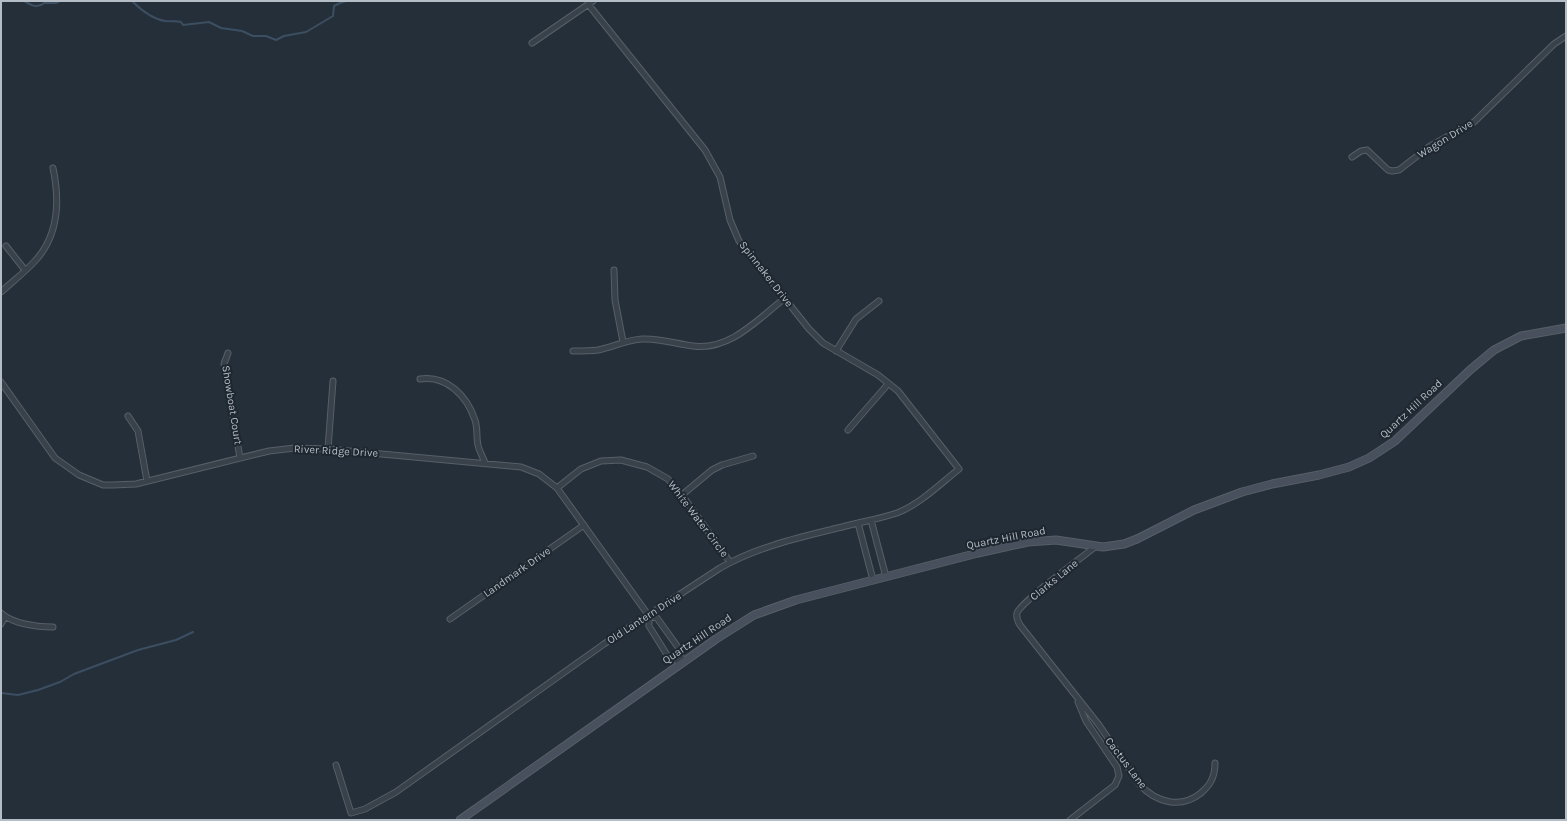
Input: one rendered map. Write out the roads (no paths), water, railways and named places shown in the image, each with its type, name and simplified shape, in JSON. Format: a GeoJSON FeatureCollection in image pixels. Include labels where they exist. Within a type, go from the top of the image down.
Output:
{"type":"FeatureCollection","features":[{"type":"Feature","properties":{"kind":"street"},"geometry":{"type":"LineString","coordinates":[[532,43],[591,3]]}},
{"type":"Feature","properties":{"kind":"street","name":"Spinnaker Drive"},"geometry":{"type":"LineString","coordinates":[[591,3],[705,150],[720,177],[730,220],[739,241],[816,336],[836,351],[870,370],[888,384],[903,398],[960,469]]}},
{"type":"Feature","properties":{"kind":"street","name":"Wagon Drive"},"geometry":{"type":"LineString","coordinates":[[1352,157],[1361,151],[1367,150],[1388,170],[1399,170],[1430,146],[1474,122],[1554,44],[1566,36]]}},
{"type":"Feature","properties":{"kind":"street"},"geometry":{"type":"LineString","coordinates":[[1,292],[36,261],[43,251],[54,225],[58,209],[58,194],[53,168]]}},
{"type":"Feature","properties":{"kind":"street"},"geometry":{"type":"LineString","coordinates":[[6,246],[25,270]]}},
{"type":"Feature","properties":{"kind":"street"},"geometry":{"type":"LineString","coordinates":[[614,270],[615,300],[623,342]]}},
{"type":"Feature","properties":{"kind":"street"},"geometry":{"type":"LineString","coordinates":[[573,352],[596,350],[623,342],[653,338],[691,346],[713,346],[732,339],[785,298]]}},
{"type":"Feature","properties":{"kind":"street"},"geometry":{"type":"LineString","coordinates":[[836,351],[856,319],[879,300]]}},
{"type":"Feature","properties":{"kind":"street","name":"Quartz Hill Road"},"geometry":{"type":"LineString","coordinates":[[460,820],[682,662],[732,628],[764,610],[873,580],[978,553],[1028,542],[1056,540],[1071,541],[1095,547],[1109,547],[1133,541],[1194,510],[1252,488],[1340,470],[1359,463],[1378,453],[1395,441],[1470,370],[1494,350],[1520,336],[1566,328]]}},
{"type":"Feature","properties":{"kind":"street","name":"Showboat Court"},"geometry":{"type":"LineString","coordinates":[[228,353],[224,364],[240,458]]}},
{"type":"Feature","properties":{"kind":"street"},"geometry":{"type":"LineString","coordinates":[[420,379],[435,379],[447,383],[462,397],[469,407],[475,421],[478,446],[486,463]]}},
{"type":"Feature","properties":{"kind":"street"},"geometry":{"type":"LineString","coordinates":[[328,449],[333,381]]}},
{"type":"Feature","properties":{"kind":"street","name":"River Ridge Drive"},"geometry":{"type":"LineString","coordinates":[[1,382],[51,453],[66,467],[85,478],[103,485],[129,485],[281,449],[328,449],[527,468],[544,477],[557,488],[649,616],[649,626],[669,658],[682,662],[680,650],[657,618],[649,616]]}},
{"type":"Feature","properties":{"kind":"street"},"geometry":{"type":"LineString","coordinates":[[848,430],[888,384]]}},
{"type":"Feature","properties":{"kind":"street"},"geometry":{"type":"LineString","coordinates":[[128,416],[138,431],[147,481]]}},
{"type":"Feature","properties":{"kind":"street"},"geometry":{"type":"LineString","coordinates":[[682,496],[712,470],[722,465],[753,456]]}},
{"type":"Feature","properties":{"kind":"street","name":"White Water Circle"},"geometry":{"type":"LineString","coordinates":[[557,488],[576,472],[601,461],[616,460],[631,462],[652,469],[666,477],[682,496],[730,562]]}},
{"type":"Feature","properties":{"kind":"street","name":"Old Lantern Drive"},"geometry":{"type":"LineString","coordinates":[[336,766],[351,813],[364,809],[396,792],[598,649],[730,562],[771,546],[898,512],[912,506],[960,469]]}},
{"type":"Feature","properties":{"kind":"street"},"geometry":{"type":"LineString","coordinates":[[871,520],[886,577]]}},
{"type":"Feature","properties":{"kind":"street"},"geometry":{"type":"LineString","coordinates":[[858,523],[873,580]]}},
{"type":"Feature","properties":{"kind":"street","name":"Landmark Drive"},"geometry":{"type":"LineString","coordinates":[[450,619],[584,525]]}},
{"type":"Feature","properties":{"kind":"street","name":"Clarks Lane"},"geometry":{"type":"LineString","coordinates":[[1017,616],[1018,612],[1031,599],[1095,547]]}},
{"type":"Feature","properties":{"kind":"street"},"geometry":{"type":"LineString","coordinates":[[1,624],[3,615],[22,622],[53,627]]}},
{"type":"Feature","properties":{"kind":"street","name":"Cactus Lane"},"geometry":{"type":"LineString","coordinates":[[1017,616],[1020,625],[1098,725],[1140,785],[1156,797],[1165,801],[1178,803],[1195,797],[1210,784],[1216,763]]}},
{"type":"Feature","properties":{"kind":"street","name":"Cactus Lane"},"geometry":{"type":"LineString","coordinates":[[1070,820],[1115,785],[1119,776],[1117,767],[1081,712],[1078,699]]}},
{"type":"Feature","properties":{"kind":"waterway"},"geometry":{"type":"LineString","coordinates":[[24,1],[36,6],[44,3],[56,3],[60,1]]}},
{"type":"Feature","properties":{"kind":"waterway"},"geometry":{"type":"LineString","coordinates":[[132,1],[147,13],[160,20],[181,22],[183,25],[209,22],[221,28],[242,31],[253,36],[266,36],[276,40],[284,36],[306,32],[333,16],[334,6],[346,1]]}},
{"type":"Feature","properties":{"kind":"waterway"},"geometry":{"type":"LineString","coordinates":[[1,693],[18,695],[38,690],[60,682],[74,674],[138,650],[176,640],[193,632]]}}]}
